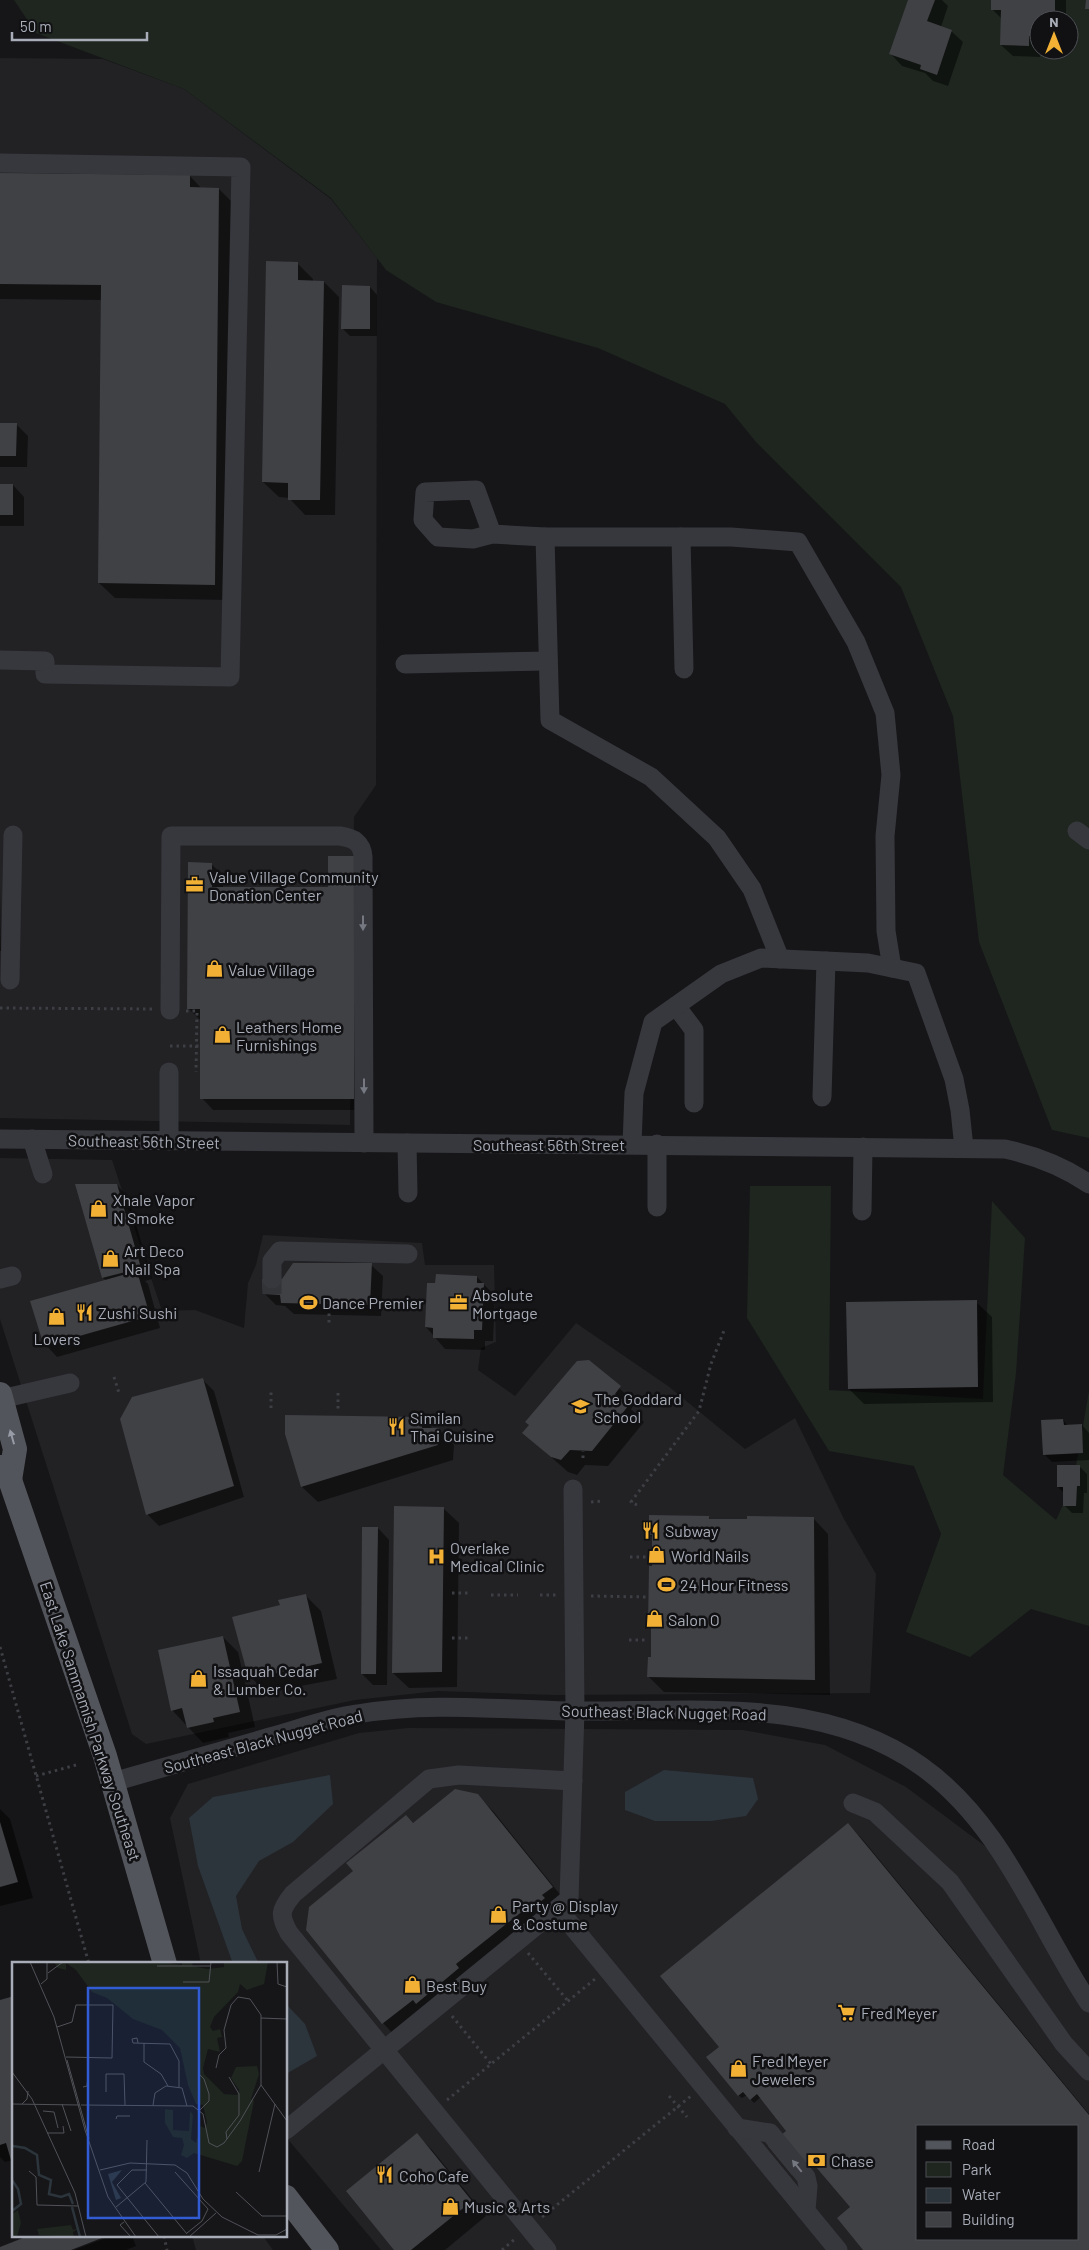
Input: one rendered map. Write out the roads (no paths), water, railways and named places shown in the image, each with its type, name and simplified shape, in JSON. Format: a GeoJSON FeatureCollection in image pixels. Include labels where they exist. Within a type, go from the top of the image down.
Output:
{"type":"FeatureCollection","features":[{"type":"Feature","properties":{"kind":"main road","name":"East Lake Sammamish Parkway Southeast"},"geometry":{"type":"LineString","coordinates":[[1,1396],[15,1449],[5,1474],[51,1594],[113,1782],[164,1962]]}},
{"type":"Feature","properties":{"kind":"main road"},"geometry":{"type":"LineString","coordinates":[[288,2200],[327,2250]]}},
{"type":"Feature","properties":{"kind":"street"},"geometry":{"type":"LineString","coordinates":[[0,163],[241,167],[230,677],[45,674],[45,661],[0,660]]}},
{"type":"Feature","properties":{"kind":"street"},"geometry":{"type":"LineString","coordinates":[[492,534],[545,537],[731,537],[798,542],[856,642],[885,713],[891,775],[885,845],[886,931],[892,968]]}},
{"type":"Feature","properties":{"kind":"street"},"geometry":{"type":"LineString","coordinates":[[545,537],[550,720],[651,777],[717,838],[752,889],[780,959]]}},
{"type":"Feature","properties":{"kind":"street"},"geometry":{"type":"LineString","coordinates":[[681,537],[684,669]]}},
{"type":"Feature","properties":{"kind":"street"},"geometry":{"type":"LineString","coordinates":[[405,664],[548,661]]}},
{"type":"Feature","properties":{"kind":"street"},"geometry":{"type":"LineString","coordinates":[[10,980],[13,835]]}},
{"type":"Feature","properties":{"kind":"street"},"geometry":{"type":"LineString","coordinates":[[162,1010],[171,836],[340,836],[354,840],[362,852],[364,1143]]}},
{"type":"Feature","properties":{"kind":"street"},"geometry":{"type":"LineString","coordinates":[[632,1144],[634,1093],[653,1022],[721,974],[761,958],[868,963],[916,973],[954,1079],[964,1148]]}},
{"type":"Feature","properties":{"kind":"street"},"geometry":{"type":"LineString","coordinates":[[822,1097],[826,961]]}},
{"type":"Feature","properties":{"kind":"street"},"geometry":{"type":"LineString","coordinates":[[676,1006],[694,1030],[694,1103]]}},
{"type":"Feature","properties":{"kind":"street"},"geometry":{"type":"LineString","coordinates":[[169,1072],[169,1141]]}},
{"type":"Feature","properties":{"kind":"street","name":"Southeast 56th Street"},"geometry":{"type":"LineString","coordinates":[[0,1139],[657,1144],[1005,1149],[1029,1154],[1068,1170],[1089,1184]]}},
{"type":"Feature","properties":{"kind":"street"},"geometry":{"type":"LineString","coordinates":[[32,1139],[43,1174]]}},
{"type":"Feature","properties":{"kind":"street"},"geometry":{"type":"LineString","coordinates":[[407,1143],[408,1193]]}},
{"type":"Feature","properties":{"kind":"street"},"geometry":{"type":"LineString","coordinates":[[657,1144],[658,1207]]}},
{"type":"Feature","properties":{"kind":"street"},"geometry":{"type":"LineString","coordinates":[[862,1211],[863,1147]]}},
{"type":"Feature","properties":{"kind":"street"},"geometry":{"type":"LineString","coordinates":[[272,1280],[272,1261],[280,1251],[408,1254]]}},
{"type":"Feature","properties":{"kind":"street"},"geometry":{"type":"LineString","coordinates":[[1,1396],[70,1383]]}},
{"type":"Feature","properties":{"kind":"street"},"geometry":{"type":"LineString","coordinates":[[288,2128],[570,1899],[575,1711],[573,1490]]}},
{"type":"Feature","properties":{"kind":"street","name":"Southeast Black Nugget Road"},"geometry":{"type":"LineString","coordinates":[[113,1782],[354,1714],[407,1708],[575,1711],[748,1711],[813,1720],[852,1731],[882,1743],[904,1755],[922,1767],[964,1804],[985,1829],[1016,1876],[1055,1949],[1089,2003]]}},
{"type":"Feature","properties":{"kind":"street"},"geometry":{"type":"LineString","coordinates":[[547,2250],[384,2051],[289,1933],[282,1921],[284,1906],[293,1894],[428,1779],[442,1776],[459,1776],[573,1782]]}},
{"type":"Feature","properties":{"kind":"street"},"geometry":{"type":"LineString","coordinates":[[853,1803],[875,1812],[950,1882],[1007,1960],[1064,2044],[1089,2072]]}},
{"type":"Feature","properties":{"kind":"street"},"geometry":{"type":"LineString","coordinates":[[558,1909],[838,2250]]}},
{"type":"Feature","properties":{"kind":"water"},"geometry":{"type":"Polygon","coordinates":[[[664,1770],[753,1778],[758,1799],[746,1816],[711,1821],[655,1821],[625,1810],[625,1792],[664,1770]]]}},
{"type":"Feature","properties":{"kind":"water"},"geometry":{"type":"Polygon","coordinates":[[[330,1775],[333,1804],[293,1842],[259,1861],[236,1896],[242,1929],[258,1962],[232,1962],[198,1866],[189,1818],[213,1797],[330,1775]]]}},
{"type":"Feature","properties":{"kind":"water"},"geometry":{"type":"Polygon","coordinates":[[[288,2006],[305,2024],[317,2056],[288,2073],[288,2006]]]}},
{"type":"Feature","properties":{"kind":"tunnel"},"geometry":{"type":"LineString","coordinates":[[272,1279],[272,1294]]}},
{"type":"Feature","properties":{"kind":"place","name":"Value Village Community Donation Center"},"geometry":{"type":"Point","coordinates":[195,885]}},
{"type":"Feature","properties":{"kind":"place","name":"Value Village"},"geometry":{"type":"Point","coordinates":[214,969]}},
{"type":"Feature","properties":{"kind":"place","name":"Leathers Home Furnishings"},"geometry":{"type":"Point","coordinates":[222,1035]}},
{"type":"Feature","properties":{"kind":"place","name":"Xhale Vapor N Smoke"},"geometry":{"type":"Point","coordinates":[99,1208]}},
{"type":"Feature","properties":{"kind":"place","name":"Art Deco Nail Spa"},"geometry":{"type":"Point","coordinates":[110,1259]}},
{"type":"Feature","properties":{"kind":"place","name":"Dance Premier"},"geometry":{"type":"Point","coordinates":[308,1302]}},
{"type":"Feature","properties":{"kind":"place","name":"Absolute Mortgage"},"geometry":{"type":"Point","coordinates":[458,1303]}},
{"type":"Feature","properties":{"kind":"place","name":"Zushi Sushi"},"geometry":{"type":"Point","coordinates":[84,1312]}},
{"type":"Feature","properties":{"kind":"place","name":"Lovers"},"geometry":{"type":"Point","coordinates":[57,1316]}},
{"type":"Feature","properties":{"kind":"place","name":"The Goddard School"},"geometry":{"type":"Point","coordinates":[580,1407]}},
{"type":"Feature","properties":{"kind":"place","name":"Similan Thai Cuisine"},"geometry":{"type":"Point","coordinates":[396,1426]}},
{"type":"Feature","properties":{"kind":"place","name":"Subway"},"geometry":{"type":"Point","coordinates":[651,1530]}},
{"type":"Feature","properties":{"kind":"place","name":"World Nails"},"geometry":{"type":"Point","coordinates":[657,1555]}},
{"type":"Feature","properties":{"kind":"place","name":"Overlake Medical Clinic"},"geometry":{"type":"Point","coordinates":[436,1556]}},
{"type":"Feature","properties":{"kind":"place","name":"24 Hour Fitness"},"geometry":{"type":"Point","coordinates":[666,1584]}},
{"type":"Feature","properties":{"kind":"place","name":"Salon O"},"geometry":{"type":"Point","coordinates":[654,1619]}},
{"type":"Feature","properties":{"kind":"place","name":"Issaquah Cedar & Lumber Co."},"geometry":{"type":"Point","coordinates":[199,1679]}},
{"type":"Feature","properties":{"kind":"place","name":"Party @ Display & Costume"},"geometry":{"type":"Point","coordinates":[498,1914]}},
{"type":"Feature","properties":{"kind":"place","name":"Best Buy"},"geometry":{"type":"Point","coordinates":[412,1985]}},
{"type":"Feature","properties":{"kind":"place","name":"Fred Meyer"},"geometry":{"type":"Point","coordinates":[847,2012]}},
{"type":"Feature","properties":{"kind":"place","name":"Fred Meyer Jewelers"},"geometry":{"type":"Point","coordinates":[738,2069]}},
{"type":"Feature","properties":{"kind":"place","name":"Chase"},"geometry":{"type":"Point","coordinates":[817,2160]}},
{"type":"Feature","properties":{"kind":"place","name":"Coho Cafe"},"geometry":{"type":"Point","coordinates":[385,2175]}},
{"type":"Feature","properties":{"kind":"place","name":"Music & Arts"},"geometry":{"type":"Point","coordinates":[450,2206]}}]}
